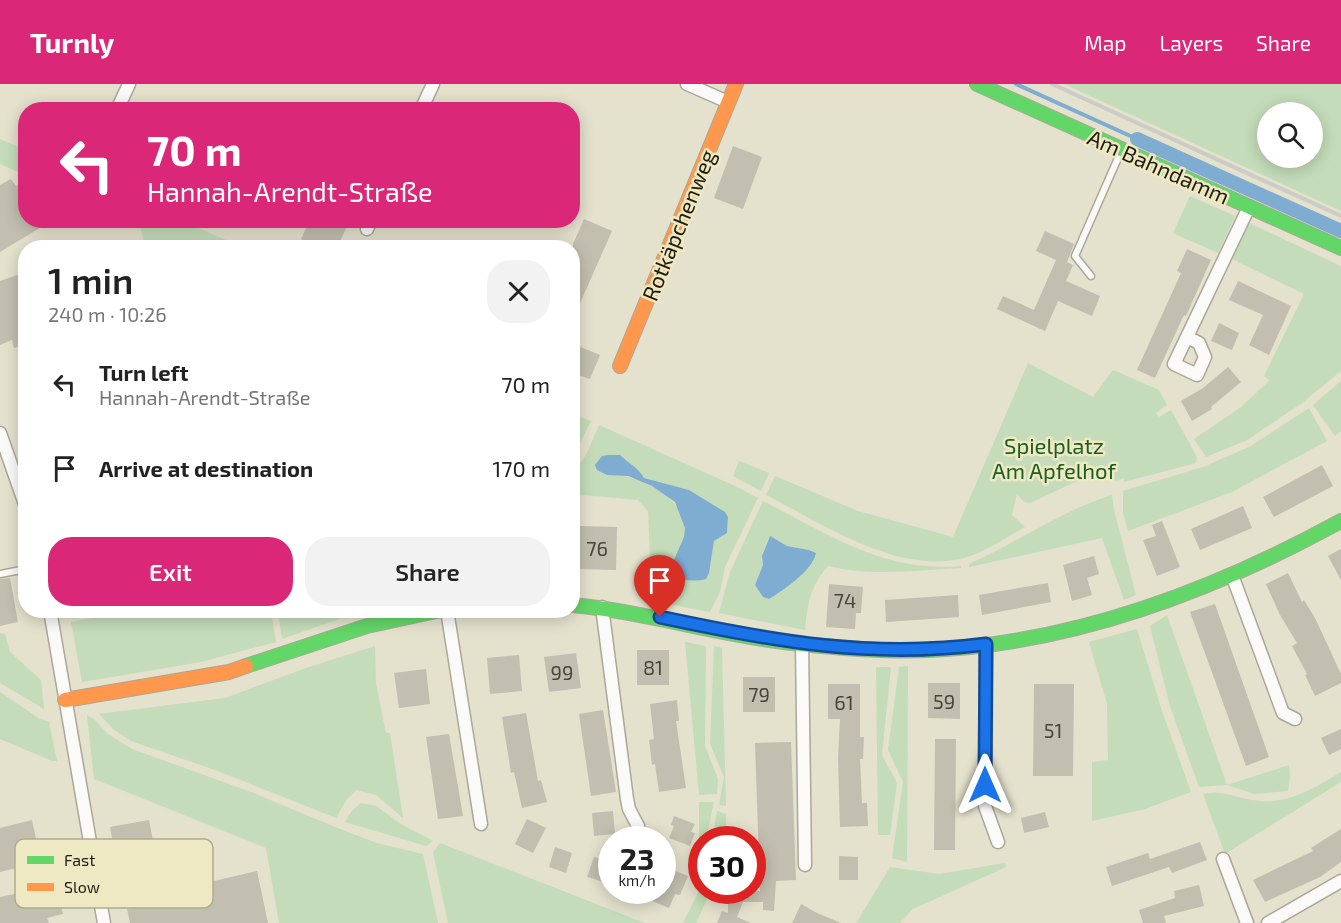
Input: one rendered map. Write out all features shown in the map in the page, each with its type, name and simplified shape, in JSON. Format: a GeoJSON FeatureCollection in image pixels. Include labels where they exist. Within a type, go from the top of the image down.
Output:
{"type":"FeatureCollection","features":[{"type":"Feature","properties":{"kind":"street"},"geometry":{"type":"LineString","coordinates":[[121,102],[129,84]]}},
{"type":"Feature","properties":{"kind":"street"},"geometry":{"type":"LineString","coordinates":[[425,102],[433,84]]}},
{"type":"Feature","properties":{"kind":"street"},"geometry":{"type":"LineString","coordinates":[[687,84],[728,102]]}},
{"type":"Feature","properties":{"kind":"street","name":"Rotkäpchenweg"},"geometry":{"type":"LineString","coordinates":[[620,366],[736,84]]}},
{"type":"Feature","properties":{"kind":"street","name":"Am Bahndamm"},"geometry":{"type":"LineString","coordinates":[[977,84],[1341,248]]}},
{"type":"Feature","properties":{"kind":"street"},"geometry":{"type":"LineString","coordinates":[[1187,338],[1249,207]]}},
{"type":"Feature","properties":{"kind":"street"},"geometry":{"type":"LineString","coordinates":[[2,441],[18,485]]}},
{"type":"Feature","properties":{"kind":"street"},"geometry":{"type":"LineString","coordinates":[[580,605],[602,607],[802,644],[851,649],[945,649],[986,644],[1081,626],[1185,594],[1291,548],[1341,521]]}},
{"type":"Feature","properties":{"kind":"street"},"geometry":{"type":"LineString","coordinates":[[1232,575],[1283,713],[1294,719]]}},
{"type":"Feature","properties":{"kind":"street"},"geometry":{"type":"LineString","coordinates":[[602,607],[627,799],[629,809],[638,826]]}},
{"type":"Feature","properties":{"kind":"street"},"geometry":{"type":"LineString","coordinates":[[51,618],[89,839]]}},
{"type":"Feature","properties":{"kind":"street"},"geometry":{"type":"LineString","coordinates":[[65,700],[229,672],[367,626],[403,618]]}},
{"type":"Feature","properties":{"kind":"street"},"geometry":{"type":"LineString","coordinates":[[448,618],[482,824]]}},
{"type":"Feature","properties":{"kind":"street"},"geometry":{"type":"LineString","coordinates":[[802,644],[805,865]]}},
{"type":"Feature","properties":{"kind":"street"},"geometry":{"type":"LineString","coordinates":[[986,644],[985,806],[998,842]]}},
{"type":"Feature","properties":{"kind":"street"},"geometry":{"type":"LineString","coordinates":[[1223,859],[1246,923]]}},
{"type":"Feature","properties":{"kind":"street"},"geometry":{"type":"LineString","coordinates":[[1268,923],[1341,881]]}},
{"type":"Feature","properties":{"kind":"street"},"geometry":{"type":"LineString","coordinates":[[101,908],[104,923]]}},
{"type":"Feature","properties":{"kind":"lane"},"geometry":{"type":"LineString","coordinates":[[1090,276],[1075,256],[1122,149]]}},
{"type":"Feature","properties":{"kind":"lane"},"geometry":{"type":"LineString","coordinates":[[0,574],[18,571]]}},
{"type":"Feature","properties":{"kind":"green space"},"geometry":{"type":"Polygon","coordinates":[[[1064,84],[1341,84],[1341,211],[1064,84]]]}},
{"type":"Feature","properties":{"kind":"green space"},"geometry":{"type":"Polygon","coordinates":[[[0,139],[18,147],[18,172],[0,164],[0,139]]]}},
{"type":"Feature","properties":{"kind":"green space"},"geometry":{"type":"Polygon","coordinates":[[[1190,196],[1235,216],[1218,253],[1173,233],[1190,196]]]}},
{"type":"Feature","properties":{"kind":"green space"},"geometry":{"type":"Polygon","coordinates":[[[1247,222],[1341,266],[1341,371],[1302,403],[1247,440],[1206,457],[1194,439],[1241,407],[1270,380],[1264,376],[1304,294],[1230,258],[1247,222]]]}},
{"type":"Feature","properties":{"kind":"green space"},"geometry":{"type":"Polygon","coordinates":[[[141,228],[198,228],[226,240],[143,240],[141,228]]]}},
{"type":"Feature","properties":{"kind":"green space","name":"Spielplatz Am Apfelhof"},"geometry":{"type":"Polygon","coordinates":[[[1028,363],[1093,397],[1113,370],[1159,390],[1167,405],[1156,413],[1159,417],[1171,410],[1197,457],[1196,463],[1124,482],[1124,478],[1115,481],[1105,468],[1030,503],[1024,502],[1017,494],[1012,515],[1025,527],[972,555],[939,561],[913,559],[861,544],[766,495],[775,476],[858,511],[953,537],[1028,363]]]}},
{"type":"Feature","properties":{"kind":"green space"},"geometry":{"type":"Polygon","coordinates":[[[1341,381],[1341,431],[1335,436],[1313,405],[1341,381]]]}},
{"type":"Feature","properties":{"kind":"green space"},"geometry":{"type":"Polygon","coordinates":[[[1309,408],[1327,441],[1232,492],[1128,531],[1123,513],[1123,491],[1203,467],[1251,446],[1309,408]]]}},
{"type":"Feature","properties":{"kind":"green space"},"geometry":{"type":"Polygon","coordinates":[[[580,417],[591,421],[580,443],[580,417]]]}},
{"type":"Feature","properties":{"kind":"green space"},"geometry":{"type":"Polygon","coordinates":[[[599,425],[758,498],[725,567],[720,592],[710,612],[652,601],[648,511],[638,500],[580,495],[580,464],[599,425]],[[614,455],[614,474],[639,480],[651,486],[673,502],[681,513],[685,525],[684,538],[672,565],[672,574],[709,573],[714,541],[727,533],[728,521],[725,512],[689,490],[644,478],[635,467],[629,465],[620,455],[614,455]]]}},
{"type":"Feature","properties":{"kind":"green space"},"geometry":{"type":"Polygon","coordinates":[[[739,461],[769,473],[761,491],[733,476],[739,461]]]}},
{"type":"Feature","properties":{"kind":"green space"},"geometry":{"type":"Polygon","coordinates":[[[1112,495],[1136,595],[1124,600],[1102,538],[969,567],[969,564],[1057,518],[1112,495]]]}},
{"type":"Feature","properties":{"kind":"green space"},"geometry":{"type":"Polygon","coordinates":[[[763,501],[858,549],[882,557],[907,564],[933,567],[961,566],[961,568],[877,572],[828,566],[817,581],[811,595],[805,630],[719,613],[730,572],[763,501]],[[769,537],[762,556],[763,565],[755,585],[763,597],[769,599],[789,585],[810,566],[814,559],[816,553],[787,546],[769,537]]]}},
{"type":"Feature","properties":{"kind":"green space"},"geometry":{"type":"Polygon","coordinates":[[[1167,615],[1227,785],[1199,787],[1170,706],[1150,626],[1167,615]]]}},
{"type":"Feature","properties":{"kind":"green space"},"geometry":{"type":"Polygon","coordinates":[[[91,618],[272,618],[276,642],[201,662],[82,682],[71,622],[91,618]]]}},
{"type":"Feature","properties":{"kind":"green space"},"geometry":{"type":"Polygon","coordinates":[[[279,618],[342,618],[282,639],[279,618]]]}},
{"type":"Feature","properties":{"kind":"green space"},"geometry":{"type":"Polygon","coordinates":[[[1137,629],[1162,711],[1191,792],[1145,809],[1092,821],[1092,762],[1108,760],[1107,704],[1089,642],[1137,629]]]}},
{"type":"Feature","properties":{"kind":"green space"},"geometry":{"type":"Polygon","coordinates":[[[0,633],[5,634],[10,652],[41,680],[44,709],[0,683],[0,633]]]}},
{"type":"Feature","properties":{"kind":"green space"},"geometry":{"type":"Polygon","coordinates":[[[685,642],[706,646],[705,746],[718,779],[717,794],[699,795],[685,642]]]}},
{"type":"Feature","properties":{"kind":"green space"},"geometry":{"type":"Polygon","coordinates":[[[375,646],[376,684],[386,733],[390,733],[403,818],[376,795],[357,790],[347,799],[336,818],[215,770],[131,741],[113,729],[99,714],[225,698],[306,668],[375,646]]]}},
{"type":"Feature","properties":{"kind":"green space"},"geometry":{"type":"Polygon","coordinates":[[[714,646],[722,648],[726,806],[719,805],[724,777],[710,744],[714,646]]]}},
{"type":"Feature","properties":{"kind":"green space"},"geometry":{"type":"Polygon","coordinates":[[[908,666],[907,862],[892,858],[903,782],[888,750],[899,667],[908,666]]]}},
{"type":"Feature","properties":{"kind":"green space"},"geometry":{"type":"Polygon","coordinates":[[[876,667],[891,667],[882,755],[897,783],[890,835],[878,835],[876,667]]]}},
{"type":"Feature","properties":{"kind":"green space"},"geometry":{"type":"Polygon","coordinates":[[[0,692],[40,719],[49,722],[57,761],[52,761],[0,739],[0,692]]]}},
{"type":"Feature","properties":{"kind":"green space"},"geometry":{"type":"Polygon","coordinates":[[[87,715],[108,734],[132,749],[251,792],[377,843],[423,854],[438,923],[279,923],[266,848],[94,779],[87,715]]]}},
{"type":"Feature","properties":{"kind":"green space"},"geometry":{"type":"Polygon","coordinates":[[[1289,765],[1288,791],[1254,794],[1227,785],[1289,765]]]}},
{"type":"Feature","properties":{"kind":"green space"},"geometry":{"type":"Polygon","coordinates":[[[1341,772],[1341,782],[1225,854],[1203,794],[1217,793],[1253,800],[1277,800],[1300,794],[1341,772]]]}},
{"type":"Feature","properties":{"kind":"green space"},"geometry":{"type":"Polygon","coordinates":[[[699,802],[714,802],[709,826],[699,826],[699,802]]]}},
{"type":"Feature","properties":{"kind":"green space"},"geometry":{"type":"Polygon","coordinates":[[[361,803],[376,806],[401,824],[433,841],[426,846],[345,822],[351,812],[361,803]]]}},
{"type":"Feature","properties":{"kind":"green space"},"geometry":{"type":"Polygon","coordinates":[[[717,811],[726,814],[726,826],[714,826],[717,811]]]}},
{"type":"Feature","properties":{"kind":"green space"},"geometry":{"type":"Polygon","coordinates":[[[440,843],[645,923],[448,923],[433,852],[440,843]]]}},
{"type":"Feature","properties":{"kind":"green space"},"geometry":{"type":"Polygon","coordinates":[[[1005,863],[1006,867],[913,909],[900,923],[856,923],[890,867],[939,874],[1005,863]]]}},
{"type":"Feature","properties":{"kind":"green space"},"geometry":{"type":"Polygon","coordinates":[[[692,904],[705,904],[696,923],[683,923],[692,904]]]}},
{"type":"Feature","properties":{"kind":"water"},"geometry":{"type":"Polygon","coordinates":[[[620,455],[644,478],[689,490],[725,512],[728,517],[727,533],[714,541],[706,579],[688,580],[672,574],[670,569],[684,537],[685,528],[675,502],[652,486],[628,476],[607,475],[597,470],[595,465],[602,456],[620,455]]]}},
{"type":"Feature","properties":{"kind":"water"},"geometry":{"type":"Polygon","coordinates":[[[770,536],[787,546],[816,553],[804,573],[769,599],[763,597],[755,585],[770,536]]]}},
{"type":"Feature","properties":{"kind":"building"},"geometry":{"type":"Polygon","coordinates":[[[733,146],[762,157],[743,209],[714,198],[733,146]]]}},
{"type":"Feature","properties":{"kind":"building"},"geometry":{"type":"Polygon","coordinates":[[[11,179],[16,186],[18,185],[18,228],[40,228],[0,252],[0,185],[11,179]]]}},
{"type":"Feature","properties":{"kind":"building"},"geometry":{"type":"Polygon","coordinates":[[[584,219],[612,231],[580,303],[580,240],[575,240],[584,219]]]}},
{"type":"Feature","properties":{"kind":"building"},"geometry":{"type":"Polygon","coordinates":[[[306,228],[346,228],[341,240],[301,239],[306,228]]]}},
{"type":"Feature","properties":{"kind":"building"},"geometry":{"type":"Polygon","coordinates":[[[1045,231],[1074,244],[1067,262],[1073,265],[1066,281],[1100,296],[1092,316],[1058,301],[1045,331],[997,309],[1003,296],[1034,310],[1056,260],[1036,251],[1045,231]]]}},
{"type":"Feature","properties":{"kind":"building"},"geometry":{"type":"Polygon","coordinates":[[[1187,249],[1211,260],[1155,378],[1137,370],[1181,273],[1177,271],[1187,249]]]}},
{"type":"Feature","properties":{"kind":"building"},"geometry":{"type":"Polygon","coordinates":[[[18,275],[18,347],[14,348],[12,340],[0,345],[0,281],[18,275]]]}},
{"type":"Feature","properties":{"kind":"building"},"geometry":{"type":"Polygon","coordinates":[[[1238,281],[1291,306],[1269,355],[1249,345],[1263,315],[1229,300],[1238,281]]]}},
{"type":"Feature","properties":{"kind":"building"},"geometry":{"type":"Polygon","coordinates":[[[1219,323],[1239,333],[1232,350],[1211,341],[1219,323]]]}},
{"type":"Feature","properties":{"kind":"building"},"geometry":{"type":"Polygon","coordinates":[[[580,347],[600,355],[590,379],[580,375],[580,347]]]}},
{"type":"Feature","properties":{"kind":"building"},"geometry":{"type":"Polygon","coordinates":[[[1228,367],[1241,382],[1211,407],[1212,409],[1192,421],[1181,401],[1203,388],[1228,367]]]}},
{"type":"Feature","properties":{"kind":"building"},"geometry":{"type":"Polygon","coordinates":[[[1322,465],[1333,486],[1274,517],[1263,497],[1322,465]]]}},
{"type":"Feature","properties":{"kind":"building"},"geometry":{"type":"Polygon","coordinates":[[[1243,506],[1252,528],[1200,550],[1191,529],[1243,506]]]}},
{"type":"Feature","properties":{"kind":"building"},"geometry":{"type":"Polygon","coordinates":[[[1162,521],[1180,567],[1157,576],[1143,540],[1156,536],[1152,525],[1162,521]]]}},
{"type":"Feature","properties":{"kind":"building"},"geometry":{"type":"Polygon","coordinates":[[[580,526],[617,527],[616,570],[580,569],[580,526]]]}},
{"type":"Feature","properties":{"kind":"building"},"geometry":{"type":"Polygon","coordinates":[[[1341,549],[1341,580],[1328,556],[1341,549]]]}},
{"type":"Feature","properties":{"kind":"building"},"geometry":{"type":"Polygon","coordinates":[[[1094,556],[1099,574],[1087,578],[1092,595],[1072,601],[1063,565],[1094,556]]]}},
{"type":"Feature","properties":{"kind":"building"},"geometry":{"type":"Polygon","coordinates":[[[1288,573],[1302,602],[1304,600],[1315,618],[1341,674],[1341,683],[1315,696],[1305,675],[1307,674],[1292,646],[1297,643],[1280,615],[1266,584],[1288,573]]]}},
{"type":"Feature","properties":{"kind":"building"},"geometry":{"type":"Polygon","coordinates":[[[10,578],[18,622],[0,626],[0,579],[10,578]]]}},
{"type":"Feature","properties":{"kind":"building"},"geometry":{"type":"Polygon","coordinates":[[[1048,583],[1051,602],[982,615],[979,595],[1048,583]]]}},
{"type":"Feature","properties":{"kind":"building"},"geometry":{"type":"Polygon","coordinates":[[[829,584],[863,587],[861,613],[856,613],[855,629],[826,627],[829,584]]]}},
{"type":"Feature","properties":{"kind":"building"},"geometry":{"type":"Polygon","coordinates":[[[958,595],[959,617],[886,622],[885,600],[958,595]]]}},
{"type":"Feature","properties":{"kind":"building"},"geometry":{"type":"Polygon","coordinates":[[[1215,604],[1269,757],[1246,766],[1190,612],[1215,604]]]}},
{"type":"Feature","properties":{"kind":"building"},"geometry":{"type":"Polygon","coordinates":[[[637,650],[669,650],[669,685],[637,685],[637,650]]]}},
{"type":"Feature","properties":{"kind":"building"},"geometry":{"type":"Polygon","coordinates":[[[576,653],[581,688],[549,692],[544,657],[576,653]]]}},
{"type":"Feature","properties":{"kind":"building"},"geometry":{"type":"Polygon","coordinates":[[[519,655],[522,691],[490,694],[487,658],[519,655]]]}},
{"type":"Feature","properties":{"kind":"building"},"geometry":{"type":"Polygon","coordinates":[[[426,669],[430,704],[399,708],[394,673],[426,669]]]}},
{"type":"Feature","properties":{"kind":"building"},"geometry":{"type":"Polygon","coordinates":[[[743,677],[775,677],[775,712],[743,712],[743,677]]]}},
{"type":"Feature","properties":{"kind":"building"},"geometry":{"type":"Polygon","coordinates":[[[928,683],[960,683],[960,719],[928,718],[928,683]]]}},
{"type":"Feature","properties":{"kind":"building"},"geometry":{"type":"Polygon","coordinates":[[[828,684],[860,684],[860,737],[864,737],[863,759],[860,759],[862,803],[867,803],[868,826],[840,827],[838,758],[840,719],[828,719],[828,684]]]}},
{"type":"Feature","properties":{"kind":"building"},"geometry":{"type":"Polygon","coordinates":[[[1034,684],[1074,684],[1073,776],[1033,776],[1034,684]]]}},
{"type":"Feature","properties":{"kind":"building"},"geometry":{"type":"Polygon","coordinates":[[[677,700],[679,721],[676,721],[686,788],[659,792],[649,740],[654,739],[650,704],[677,700]]]}},
{"type":"Feature","properties":{"kind":"building"},"geometry":{"type":"Polygon","coordinates":[[[603,710],[616,792],[591,796],[579,714],[603,710]]]}},
{"type":"Feature","properties":{"kind":"building"},"geometry":{"type":"Polygon","coordinates":[[[526,713],[538,781],[541,780],[547,802],[522,808],[514,772],[511,773],[502,717],[526,713]]]}},
{"type":"Feature","properties":{"kind":"building"},"geometry":{"type":"Polygon","coordinates":[[[1341,729],[1341,749],[1329,755],[1321,738],[1341,729]]]}},
{"type":"Feature","properties":{"kind":"building"},"geometry":{"type":"Polygon","coordinates":[[[449,734],[463,816],[438,819],[426,737],[449,734]]]}},
{"type":"Feature","properties":{"kind":"building"},"geometry":{"type":"Polygon","coordinates":[[[935,739],[956,739],[955,850],[934,850],[935,739]]]}},
{"type":"Feature","properties":{"kind":"building"},"geometry":{"type":"Polygon","coordinates":[[[791,742],[796,880],[776,881],[774,911],[763,910],[763,904],[766,904],[766,826],[758,826],[755,743],[791,742]]]}},
{"type":"Feature","properties":{"kind":"building"},"geometry":{"type":"Polygon","coordinates":[[[613,811],[614,826],[598,826],[598,836],[594,836],[592,813],[613,811]]]}},
{"type":"Feature","properties":{"kind":"building"},"geometry":{"type":"Polygon","coordinates":[[[1045,812],[1049,827],[1024,833],[1021,818],[1045,812]]]}},
{"type":"Feature","properties":{"kind":"building"},"geometry":{"type":"Polygon","coordinates":[[[674,816],[695,824],[688,826],[688,845],[676,841],[676,826],[671,825],[674,816]]]}},
{"type":"Feature","properties":{"kind":"building"},"geometry":{"type":"Polygon","coordinates":[[[527,819],[546,828],[533,853],[515,844],[527,819]]]}},
{"type":"Feature","properties":{"kind":"building"},"geometry":{"type":"Polygon","coordinates":[[[32,820],[36,839],[15,839],[15,868],[0,872],[0,828],[32,820]]]}},
{"type":"Feature","properties":{"kind":"building"},"geometry":{"type":"Polygon","coordinates":[[[149,820],[153,839],[112,839],[110,827],[149,820]]]}},
{"type":"Feature","properties":{"kind":"building"},"geometry":{"type":"Polygon","coordinates":[[[1341,829],[1341,862],[1320,877],[1265,902],[1253,880],[1313,851],[1311,848],[1341,829]]]}},
{"type":"Feature","properties":{"kind":"building"},"geometry":{"type":"Polygon","coordinates":[[[1200,842],[1207,860],[1172,873],[1169,867],[1112,886],[1106,867],[1148,853],[1150,859],[1200,842]]]}},
{"type":"Feature","properties":{"kind":"building"},"geometry":{"type":"Polygon","coordinates":[[[555,847],[572,853],[566,873],[549,867],[555,847]]]}},
{"type":"Feature","properties":{"kind":"building"},"geometry":{"type":"Polygon","coordinates":[[[839,856],[858,857],[858,880],[839,880],[839,856]]]}},
{"type":"Feature","properties":{"kind":"building"},"geometry":{"type":"Polygon","coordinates":[[[594,857],[598,858],[598,880],[587,877],[594,857]]]}},
{"type":"Feature","properties":{"kind":"building"},"geometry":{"type":"Polygon","coordinates":[[[257,871],[268,923],[130,923],[127,909],[132,908],[213,908],[213,881],[257,871]]]}},
{"type":"Feature","properties":{"kind":"building"},"geometry":{"type":"Polygon","coordinates":[[[676,871],[688,876],[680,895],[676,894],[676,871]]]}},
{"type":"Feature","properties":{"kind":"building"},"geometry":{"type":"Polygon","coordinates":[[[1199,885],[1204,906],[1164,916],[1166,923],[1143,923],[1139,910],[1175,898],[1174,891],[1199,885]]]}},
{"type":"Feature","properties":{"kind":"building"},"geometry":{"type":"Polygon","coordinates":[[[15,894],[15,908],[62,908],[63,914],[47,918],[49,923],[0,923],[0,897],[15,894]]]}},
{"type":"Feature","properties":{"kind":"building"},"geometry":{"type":"Polygon","coordinates":[[[659,904],[671,904],[669,908],[659,904]]]}},
{"type":"Feature","properties":{"kind":"building"},"geometry":{"type":"Polygon","coordinates":[[[728,904],[742,904],[737,917],[751,923],[717,923],[722,911],[728,913],[728,904]]]}},
{"type":"Feature","properties":{"kind":"building"},"geometry":{"type":"Polygon","coordinates":[[[801,904],[817,913],[841,923],[792,923],[801,904]]]}},
{"type":"Feature","properties":{"kind":"waterway"},"geometry":{"type":"LineString","coordinates":[[1016,84],[1137,139]]}},
{"type":"Feature","properties":{"kind":"waterway"},"geometry":{"type":"LineString","coordinates":[[1137,139],[1341,231]]}},
{"type":"Feature","properties":{"kind":"railway"},"geometry":{"type":"LineString","coordinates":[[1052,84],[1341,216]]}},
{"type":"Feature","properties":{"kind":"traffic: fast"},"geometry":{"type":"LineString","coordinates":[[977,84],[1341,248]]}},
{"type":"Feature","properties":{"kind":"traffic: fast"},"geometry":{"type":"LineString","coordinates":[[580,606],[737,635],[809,645],[894,650],[982,646],[1089,625],[1142,609],[1193,591],[1244,569],[1341,521]]}},
{"type":"Feature","properties":{"kind":"traffic: fast"},"geometry":{"type":"LineString","coordinates":[[246,666],[367,626],[404,618]]}},
{"type":"Feature","properties":{"kind":"traffic: slow"},"geometry":{"type":"LineString","coordinates":[[620,366],[736,84]]}},
{"type":"Feature","properties":{"kind":"traffic: slow"},"geometry":{"type":"LineString","coordinates":[[65,700],[229,672],[246,666]]}},
{"type":"Feature","properties":{"kind":"route"},"geometry":{"type":"LineString","coordinates":[[660,617],[778,641],[851,649],[945,649],[986,644],[985,785]]}}]}
